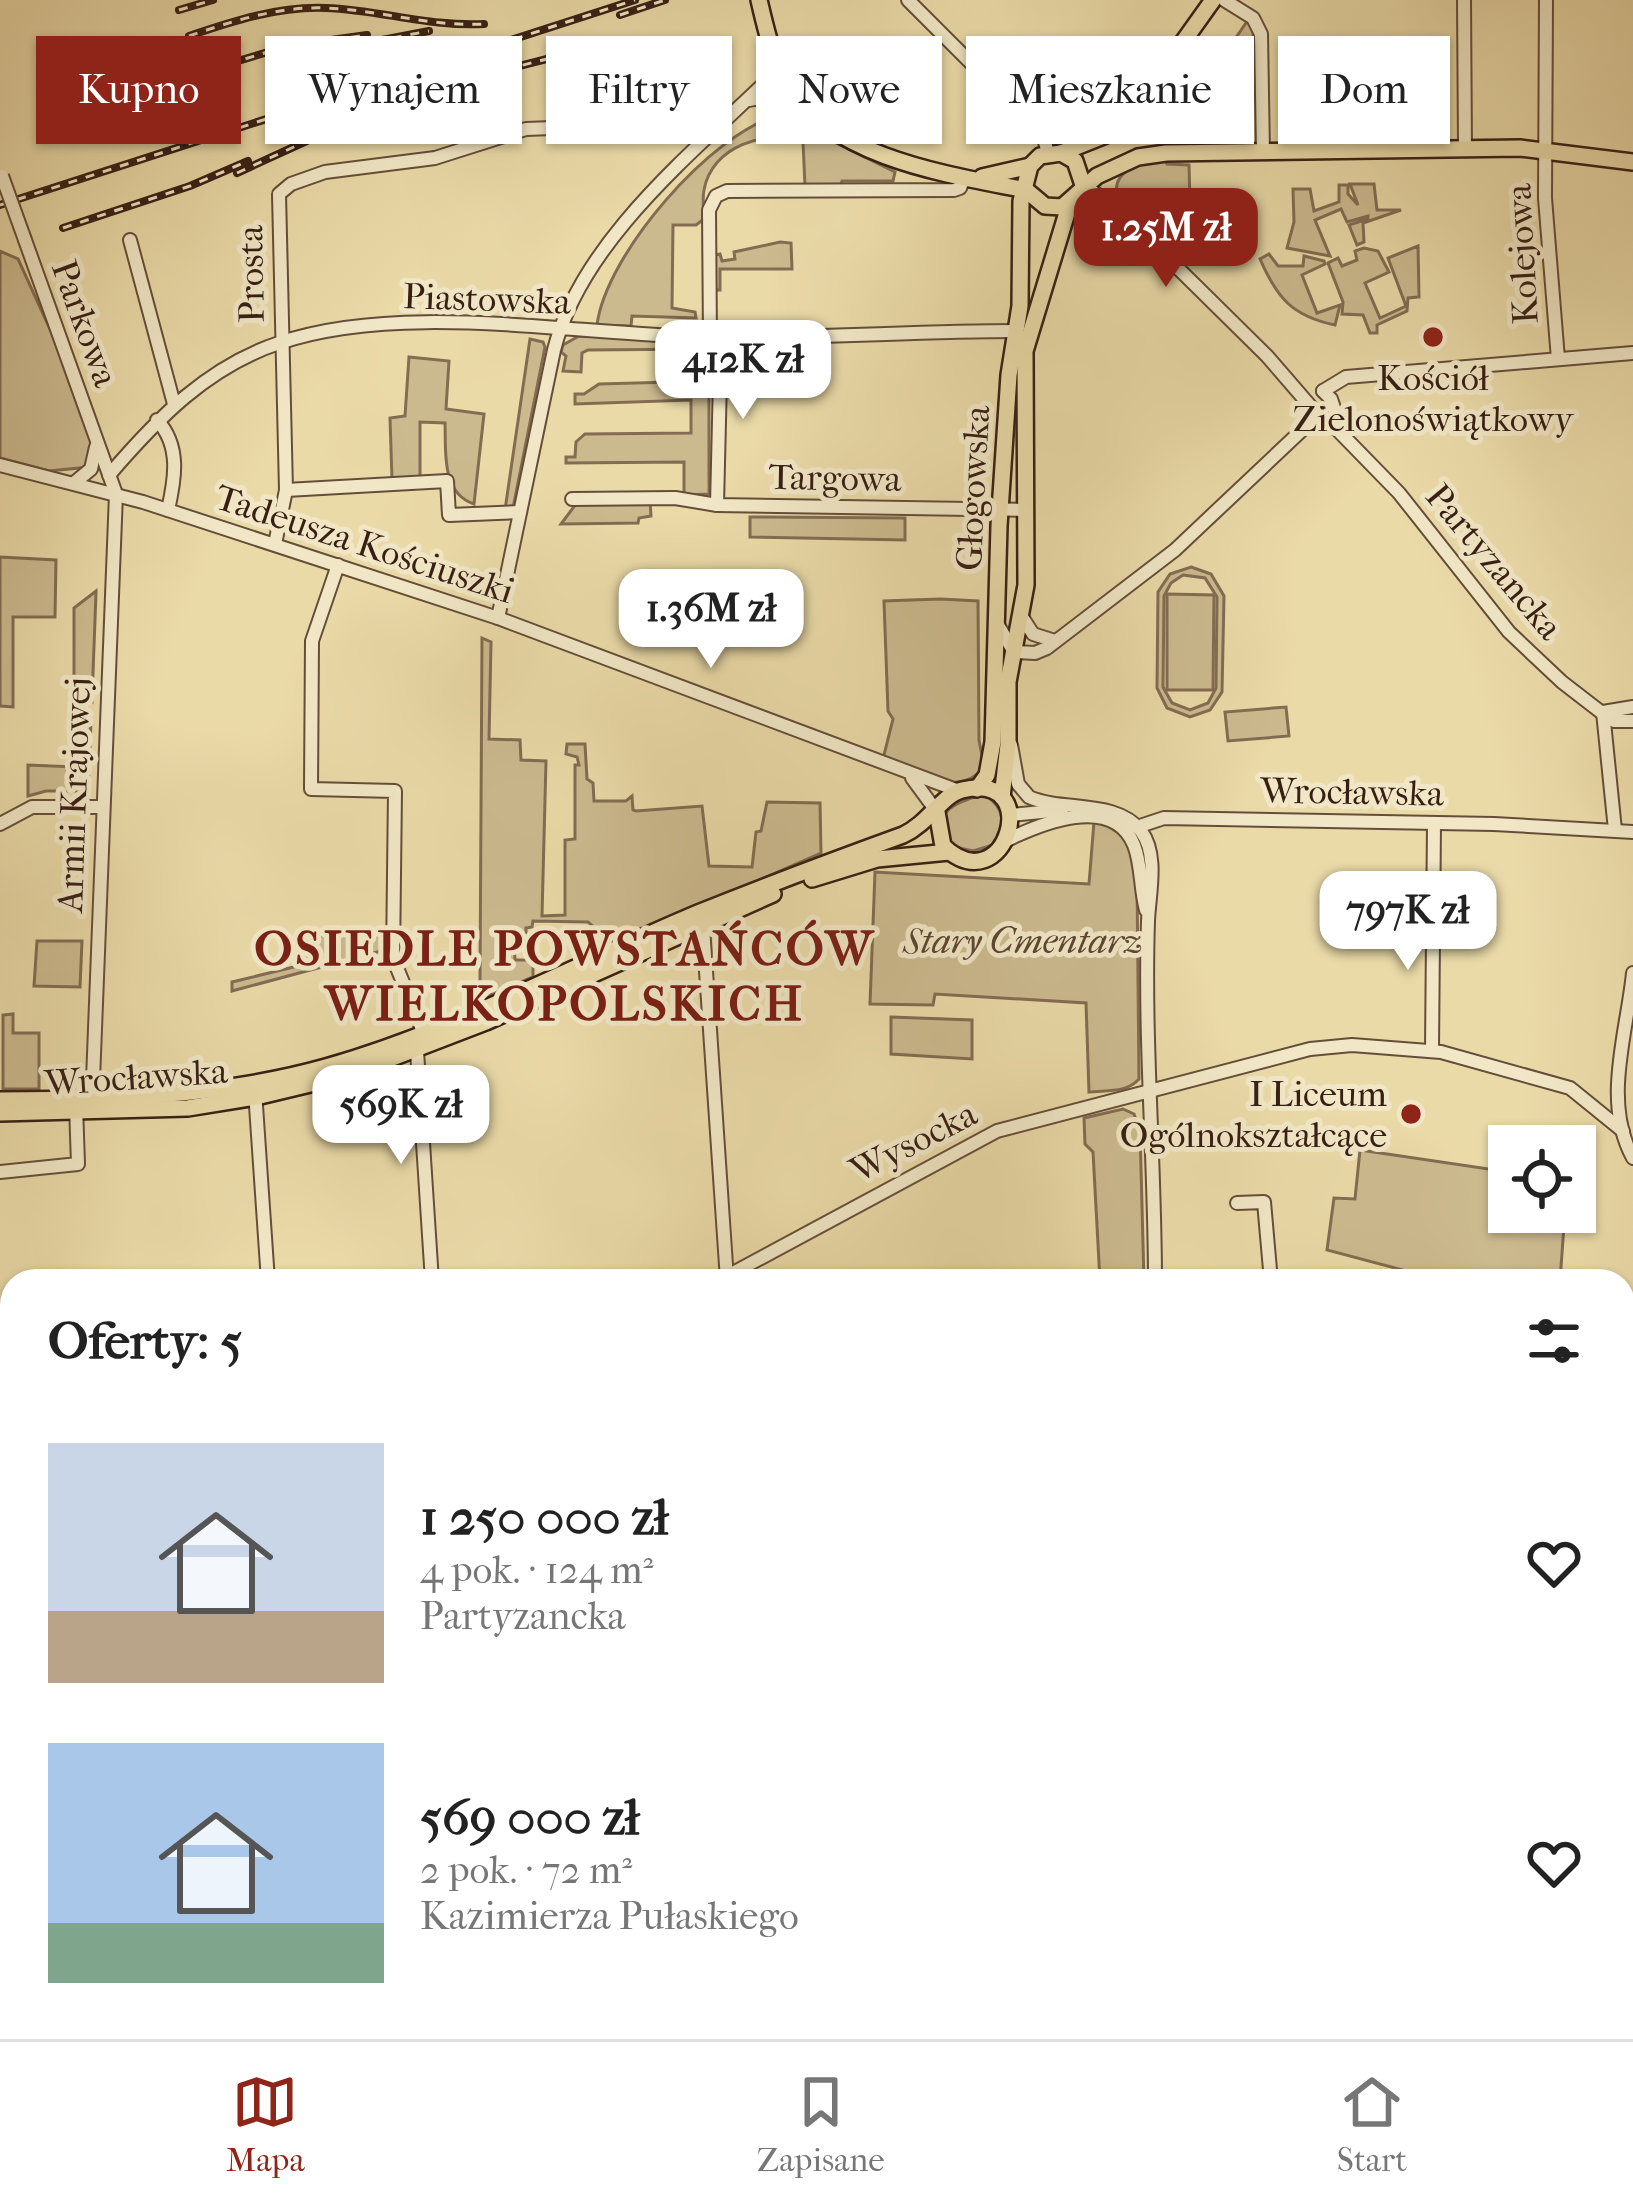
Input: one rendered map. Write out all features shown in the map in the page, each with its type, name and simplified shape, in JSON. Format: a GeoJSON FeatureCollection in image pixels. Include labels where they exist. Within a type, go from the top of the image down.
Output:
{"type":"FeatureCollection","features":[{"type":"Feature","properties":{"kind":"main road"},"geometry":{"type":"LineString","coordinates":[[758,0],[768,36]]}},
{"type":"Feature","properties":{"kind":"main road"},"geometry":{"type":"LineString","coordinates":[[959,178],[1002,175],[1106,135],[1131,115],[1213,0]]}},
{"type":"Feature","properties":{"kind":"main road"},"geometry":{"type":"LineString","coordinates":[[861,144],[911,166],[1026,190],[1045,206],[1070,203],[1083,185],[1148,155],[1545,149],[1633,162]]}},
{"type":"Feature","properties":{"kind":"main road"},"geometry":{"type":"LineString","coordinates":[[1054,153],[1075,161],[1083,185]]}},
{"type":"Feature","properties":{"kind":"main road"},"geometry":{"type":"LineString","coordinates":[[1026,190],[1030,166]]}},
{"type":"Feature","properties":{"kind":"main road","name":"Głogowska"},"geometry":{"type":"LineString","coordinates":[[968,790],[987,776],[993,742],[1000,509],[1009,375],[1021,296],[1021,205],[1026,190]]}},
{"type":"Feature","properties":{"kind":"main road","name":"Głogowska"},"geometry":{"type":"LineString","coordinates":[[1002,797],[1007,691],[1026,585],[1025,351],[1070,203]]}},
{"type":"Feature","properties":{"kind":"main road"},"geometry":{"type":"LineString","coordinates":[[968,790],[1002,797],[1011,815],[1007,840],[998,851],[969,859],[949,852],[940,840],[937,812],[946,799],[968,790]]}},
{"type":"Feature","properties":{"kind":"main road","name":"Wrocławska"},"geometry":{"type":"LineString","coordinates":[[255,1090],[424,1034],[700,913],[903,835],[937,812]]}},
{"type":"Feature","properties":{"kind":"main road","name":"Wrocławska"},"geometry":{"type":"LineString","coordinates":[[0,1113],[255,1090],[348,1075],[417,1051],[790,886],[877,859],[949,852]]}},
{"type":"Feature","properties":{"kind":"main road","name":"Wrocławska"},"geometry":{"type":"LineString","coordinates":[[0,1100],[84,1106]]}},
{"type":"Feature","properties":{"kind":"street"},"geometry":{"type":"LineString","coordinates":[[908,0],[1043,135],[1054,153]]}},
{"type":"Feature","properties":{"kind":"street"},"geometry":{"type":"LineString","coordinates":[[1224,0],[1253,17],[1261,34],[1263,152]]}},
{"type":"Feature","properties":{"kind":"street"},"geometry":{"type":"LineString","coordinates":[[1464,0],[1465,149]]}},
{"type":"Feature","properties":{"kind":"street","name":"Kolejowa"},"geometry":{"type":"LineString","coordinates":[[1546,0],[1545,149],[1558,359]]}},
{"type":"Feature","properties":{"kind":"street"},"geometry":{"type":"LineString","coordinates":[[752,95],[756,83]]}},
{"type":"Feature","properties":{"kind":"street"},"geometry":{"type":"LineString","coordinates":[[498,618],[568,307],[609,241],[756,91]]}},
{"type":"Feature","properties":{"kind":"street"},"geometry":{"type":"LineString","coordinates":[[752,95],[756,95]]}},
{"type":"Feature","properties":{"kind":"street","name":"Prosta"},"geometry":{"type":"LineString","coordinates":[[275,544],[286,490],[279,194],[291,184],[326,172],[436,158],[526,129],[546,128]]}},
{"type":"Feature","properties":{"kind":"street","name":"Parkowa"},"geometry":{"type":"LineString","coordinates":[[1,174],[116,494]]}},
{"type":"Feature","properties":{"kind":"street","name":"Targowa"},"geometry":{"type":"LineString","coordinates":[[717,506],[709,210],[721,193],[954,190],[960,188],[959,178]]}},
{"type":"Feature","properties":{"kind":"street","name":"Partyzancka"},"geometry":{"type":"LineString","coordinates":[[1083,185],[1117,208],[1318,404],[1399,493],[1509,632],[1562,682],[1603,712]]}},
{"type":"Feature","properties":{"kind":"street"},"geometry":{"type":"LineString","coordinates":[[130,240],[174,404]]}},
{"type":"Feature","properties":{"kind":"street","name":"Piastowska"},"geometry":{"type":"LineString","coordinates":[[109,475],[174,404],[241,359],[281,342],[376,324],[716,337],[1016,331]]}},
{"type":"Feature","properties":{"kind":"street"},"geometry":{"type":"LineString","coordinates":[[994,619],[1014,652],[1039,652],[1175,550],[1346,377],[1633,353]]}},
{"type":"Feature","properties":{"kind":"street"},"geometry":{"type":"LineString","coordinates":[[157,420],[167,434],[176,466],[168,510]]}},
{"type":"Feature","properties":{"kind":"street"},"geometry":{"type":"LineString","coordinates":[[74,483],[91,470],[97,440],[111,447],[135,442]]}},
{"type":"Feature","properties":{"kind":"street","name":"Tadeusza Kościuszki"},"geometry":{"type":"LineString","coordinates":[[0,465],[116,494],[498,618],[907,773],[968,790]]}},
{"type":"Feature","properties":{"kind":"street"},"geometry":{"type":"LineString","coordinates":[[286,490],[447,481],[449,514],[520,512]]}},
{"type":"Feature","properties":{"kind":"street","name":"Armii Krajowej"},"geometry":{"type":"LineString","coordinates":[[0,1172],[78,1164],[103,807],[116,494]]}},
{"type":"Feature","properties":{"kind":"street","name":"Targowa"},"geometry":{"type":"LineString","coordinates":[[572,499],[1025,510]]}},
{"type":"Feature","properties":{"kind":"street"},"geometry":{"type":"LineString","coordinates":[[338,565],[312,641],[311,789],[395,790],[393,958],[424,1034],[417,1051],[431,1269]]}},
{"type":"Feature","properties":{"kind":"street"},"geometry":{"type":"LineString","coordinates":[[1022,617],[1039,638],[1055,640]]}},
{"type":"Feature","properties":{"kind":"street"},"geometry":{"type":"LineString","coordinates":[[1603,712],[1633,707]]}},
{"type":"Feature","properties":{"kind":"street"},"geometry":{"type":"LineString","coordinates":[[1603,712],[1614,721],[1633,721]]}},
{"type":"Feature","properties":{"kind":"street"},"geometry":{"type":"LineString","coordinates":[[1603,712],[1615,830]]}},
{"type":"Feature","properties":{"kind":"street","name":"Wrocławska"},"geometry":{"type":"LineString","coordinates":[[1008,734],[1018,784],[1025,794],[1117,813],[1134,833]]}},
{"type":"Feature","properties":{"kind":"street"},"geometry":{"type":"LineString","coordinates":[[907,773],[937,812]]}},
{"type":"Feature","properties":{"kind":"street"},"geometry":{"type":"LineString","coordinates":[[0,824],[32,807],[103,807]]}},
{"type":"Feature","properties":{"kind":"street","name":"Wrocławska"},"geometry":{"type":"LineString","coordinates":[[1011,815],[1075,808]]}},
{"type":"Feature","properties":{"kind":"street","name":"Wrocławska"},"geometry":{"type":"LineString","coordinates":[[1007,840],[1063,817],[1111,822],[1134,833]]}},
{"type":"Feature","properties":{"kind":"street","name":"Wrocławska"},"geometry":{"type":"LineString","coordinates":[[1134,833],[1165,818],[1633,832]]}},
{"type":"Feature","properties":{"kind":"street"},"geometry":{"type":"LineString","coordinates":[[1432,1050],[1434,823]]}},
{"type":"Feature","properties":{"kind":"street"},"geometry":{"type":"LineString","coordinates":[[1134,833],[1145,838],[1150,862],[1149,1093],[1155,1269]]}},
{"type":"Feature","properties":{"kind":"street"},"geometry":{"type":"LineString","coordinates":[[703,927],[723,1269]]}},
{"type":"Feature","properties":{"kind":"street"},"geometry":{"type":"LineString","coordinates":[[1633,973],[1618,1077],[1623,1131],[1633,1158]]}},
{"type":"Feature","properties":{"kind":"street","name":"Wysocka"},"geometry":{"type":"LineString","coordinates":[[744,1269],[985,1136],[1310,1049],[1352,1045],[1432,1050],[1570,1088],[1623,1131]]}},
{"type":"Feature","properties":{"kind":"street"},"geometry":{"type":"LineString","coordinates":[[255,1090],[267,1269]]}},
{"type":"Feature","properties":{"kind":"street"},"geometry":{"type":"LineString","coordinates":[[1237,1203],[1264,1202],[1270,1269]]}},
{"type":"Feature","properties":{"kind":"green space"},"geometry":{"type":"Polygon","coordinates":[[[1248,20],[1253,36],[1237,36],[1248,20]]]}},
{"type":"Feature","properties":{"kind":"green space"},"geometry":{"type":"Polygon","coordinates":[[[756,124],[756,140],[729,152],[709,175],[703,193],[704,219],[696,225],[673,225],[672,308],[695,312],[696,318],[632,316],[631,326],[597,325],[605,296],[641,232],[694,171],[756,124]]]}},
{"type":"Feature","properties":{"kind":"green space"},"geometry":{"type":"Polygon","coordinates":[[[803,144],[838,144],[895,172],[893,181],[805,186],[803,144]]]}},
{"type":"Feature","properties":{"kind":"green space"},"geometry":{"type":"Polygon","coordinates":[[[1165,160],[1189,165],[1190,202],[1166,242],[1129,203],[1118,199],[1116,189],[1129,169],[1165,160]]]}},
{"type":"Feature","properties":{"kind":"green space"},"geometry":{"type":"Polygon","coordinates":[[[1350,184],[1374,184],[1377,210],[1401,210],[1363,223],[1364,242],[1357,245],[1349,225],[1368,216],[1347,222],[1341,209],[1315,220],[1330,256],[1287,248],[1294,222],[1293,189],[1310,189],[1314,211],[1339,202],[1339,185],[1348,185],[1348,194],[1358,205],[1350,184]]]}},
{"type":"Feature","properties":{"kind":"green space"},"geometry":{"type":"Polygon","coordinates":[[[791,243],[792,269],[720,269],[720,290],[712,290],[711,256],[735,259],[734,252],[791,243]]]}},
{"type":"Feature","properties":{"kind":"green space"},"geometry":{"type":"Polygon","coordinates":[[[1418,246],[1419,297],[1408,298],[1407,311],[1377,325],[1377,333],[1370,333],[1363,315],[1342,314],[1343,302],[1328,263],[1338,258],[1342,266],[1357,260],[1355,251],[1364,248],[1378,251],[1389,272],[1365,283],[1380,318],[1406,306],[1388,258],[1418,246]]]}},
{"type":"Feature","properties":{"kind":"green space"},"geometry":{"type":"Polygon","coordinates":[[[0,251],[18,259],[58,347],[98,451],[89,467],[49,471],[0,458],[0,251]]]}},
{"type":"Feature","properties":{"kind":"green space"},"geometry":{"type":"Polygon","coordinates":[[[1269,254],[1278,266],[1303,266],[1304,256],[1324,261],[1302,275],[1317,313],[1340,305],[1335,325],[1288,303],[1260,259],[1269,254]]]}},
{"type":"Feature","properties":{"kind":"green space"},"geometry":{"type":"Polygon","coordinates":[[[579,336],[696,340],[697,347],[707,348],[713,353],[713,368],[708,372],[706,349],[588,350],[582,353],[581,372],[563,371],[563,345],[579,336]]]}},
{"type":"Feature","properties":{"kind":"green space"},"geometry":{"type":"Polygon","coordinates":[[[530,339],[545,347],[513,508],[505,510],[530,339]]]}},
{"type":"Feature","properties":{"kind":"green space"},"geometry":{"type":"Polygon","coordinates":[[[409,357],[449,361],[446,409],[484,414],[474,504],[463,499],[451,481],[445,423],[420,422],[420,478],[392,480],[390,418],[405,416],[409,357]]]}},
{"type":"Feature","properties":{"kind":"green space"},"geometry":{"type":"Polygon","coordinates":[[[709,381],[709,494],[684,495],[684,462],[566,463],[566,457],[575,457],[576,442],[585,434],[691,433],[691,400],[575,404],[575,394],[599,384],[709,381]]]}},
{"type":"Feature","properties":{"kind":"green space"},"geometry":{"type":"Polygon","coordinates":[[[650,501],[651,516],[639,518],[638,523],[561,524],[576,504],[650,501]]]}},
{"type":"Feature","properties":{"kind":"green space"},"geometry":{"type":"Polygon","coordinates":[[[750,517],[905,518],[905,540],[750,537],[750,517]]]}},
{"type":"Feature","properties":{"kind":"green space"},"geometry":{"type":"Polygon","coordinates":[[[0,557],[56,560],[55,617],[13,617],[13,707],[0,706],[0,557]]]}},
{"type":"Feature","properties":{"kind":"green space"},"geometry":{"type":"Polygon","coordinates":[[[1191,567],[1211,574],[1224,596],[1222,692],[1210,710],[1190,717],[1167,708],[1157,688],[1158,592],[1170,574],[1191,567]],[[1183,575],[1164,596],[1163,687],[1172,703],[1190,710],[1208,703],[1216,688],[1217,597],[1205,578],[1183,575]]]}},
{"type":"Feature","properties":{"kind":"green space"},"geometry":{"type":"Polygon","coordinates":[[[96,591],[92,700],[74,675],[74,608],[96,591]]]}},
{"type":"Feature","properties":{"kind":"green space"},"geometry":{"type":"Polygon","coordinates":[[[1167,594],[1214,595],[1213,690],[1167,690],[1167,594]]]}},
{"type":"Feature","properties":{"kind":"green space"},"geometry":{"type":"Polygon","coordinates":[[[884,601],[978,601],[979,740],[984,766],[963,781],[936,780],[883,759],[893,719],[888,711],[884,601]]]}},
{"type":"Feature","properties":{"kind":"green space"},"geometry":{"type":"Polygon","coordinates":[[[482,638],[491,642],[489,739],[520,740],[521,760],[546,761],[542,916],[565,915],[565,840],[575,839],[575,765],[579,765],[577,757],[566,754],[567,744],[585,744],[594,801],[626,801],[632,796],[636,811],[702,806],[709,866],[752,867],[756,832],[761,831],[767,802],[820,803],[821,853],[598,951],[595,928],[588,922],[533,921],[526,928],[526,937],[514,937],[515,960],[533,960],[533,977],[466,1005],[480,981],[482,638]]]}},
{"type":"Feature","properties":{"kind":"green space"},"geometry":{"type":"Polygon","coordinates":[[[1286,707],[1289,736],[1228,741],[1225,712],[1286,707]]]}},
{"type":"Feature","properties":{"kind":"green space"},"geometry":{"type":"Polygon","coordinates":[[[77,720],[91,721],[88,791],[28,796],[28,765],[76,767],[77,720]]]}},
{"type":"Feature","properties":{"kind":"green space"},"geometry":{"type":"Polygon","coordinates":[[[984,794],[1002,817],[993,845],[973,851],[951,846],[942,824],[948,810],[984,794]]]}},
{"type":"Feature","properties":{"kind":"green space","name":"Stary Cmentarz"},"geometry":{"type":"Polygon","coordinates":[[[1094,822],[1121,835],[1137,880],[1139,1079],[1129,1087],[1089,1092],[1086,1003],[935,994],[933,1005],[870,1004],[875,872],[1089,884],[1094,822]]]}},
{"type":"Feature","properties":{"kind":"green space"},"geometry":{"type":"Polygon","coordinates":[[[380,935],[381,951],[232,991],[232,982],[302,965],[304,936],[380,935]]]}},
{"type":"Feature","properties":{"kind":"green space"},"geometry":{"type":"Polygon","coordinates":[[[37,941],[82,941],[80,987],[34,986],[37,941]]]}},
{"type":"Feature","properties":{"kind":"green space"},"geometry":{"type":"Polygon","coordinates":[[[13,1014],[13,1033],[39,1033],[39,1089],[3,1089],[3,1015],[13,1014]]]}},
{"type":"Feature","properties":{"kind":"green space"},"geometry":{"type":"Polygon","coordinates":[[[891,1017],[972,1020],[972,1059],[891,1054],[891,1017]]]}},
{"type":"Feature","properties":{"kind":"green space"},"geometry":{"type":"Polygon","coordinates":[[[1123,1109],[1134,1114],[1140,1131],[1144,1269],[1099,1269],[1093,1152],[1085,1144],[1084,1118],[1123,1109]]]}},
{"type":"Feature","properties":{"kind":"green space"},"geometry":{"type":"Polygon","coordinates":[[[1360,1150],[1488,1169],[1488,1233],[1563,1233],[1561,1269],[1399,1269],[1327,1250],[1334,1198],[1355,1199],[1360,1150]]]}},
{"type":"Feature","properties":{"kind":"railway"},"geometry":{"type":"LineString","coordinates":[[179,10],[213,0]]}},
{"type":"Feature","properties":{"kind":"railway"},"geometry":{"type":"LineString","coordinates":[[0,205],[635,0]]}},
{"type":"Feature","properties":{"kind":"railway"},"geometry":{"type":"LineString","coordinates":[[620,15],[665,0]]}},
{"type":"Feature","properties":{"kind":"railway"},"geometry":{"type":"LineString","coordinates":[[189,36],[256,16],[308,8],[484,24]]}},
{"type":"Feature","properties":{"kind":"railway"},"geometry":{"type":"LineString","coordinates":[[403,36],[429,31]]}},
{"type":"Feature","properties":{"kind":"railway"},"geometry":{"type":"LineString","coordinates":[[241,60],[288,46],[367,35]]}},
{"type":"Feature","properties":{"kind":"railway"},"geometry":{"type":"LineString","coordinates":[[237,173],[357,118],[546,59]]}},
{"type":"Feature","properties":{"kind":"railway"},"geometry":{"type":"LineString","coordinates":[[63,228],[190,186],[248,161]]}},
{"type":"Feature","properties":{"kind":"place","name":"Kościół Zielonoświątkowy"},"geometry":{"type":"Point","coordinates":[1433,337]}},
{"type":"Feature","properties":{"kind":"place","name":"I Liceum Ogólnokształcące"},"geometry":{"type":"Point","coordinates":[1411,1114]}},
{"type":"Feature","properties":{"kind":"district","name":"OSIEDLE POWSTAŃCÓW WIELKOPOLSKICH"},"geometry":{"type":"Point","coordinates":[565,976]}}]}
